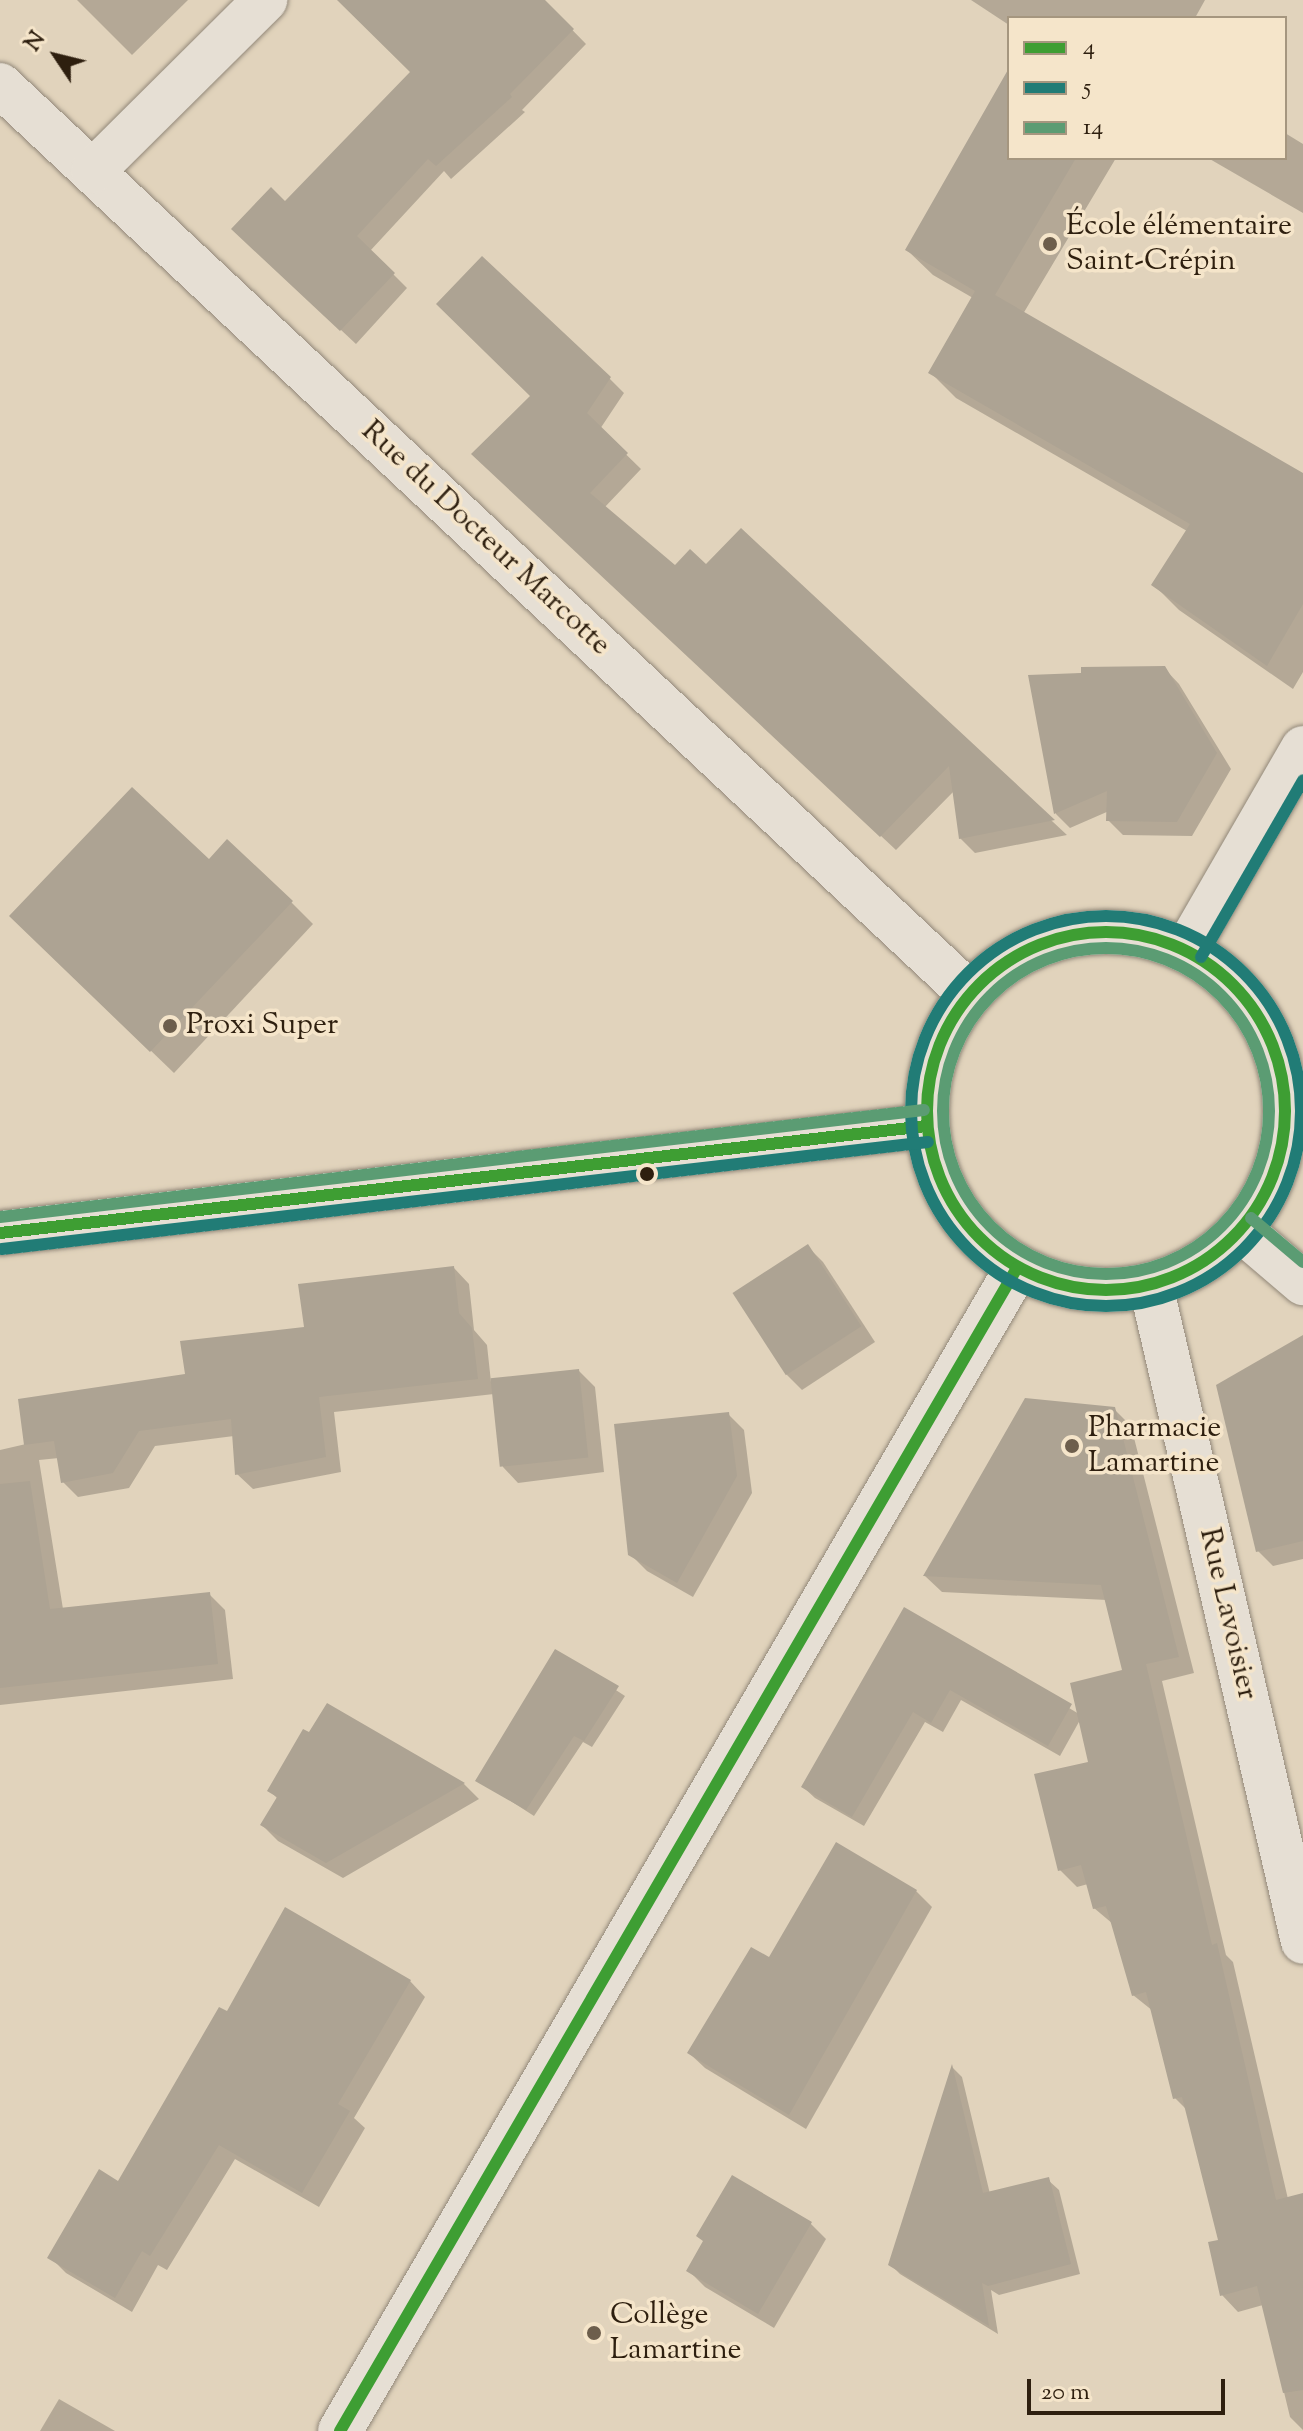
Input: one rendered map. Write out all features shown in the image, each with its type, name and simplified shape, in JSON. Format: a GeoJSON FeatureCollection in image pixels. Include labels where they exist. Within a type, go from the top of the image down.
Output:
{"type":"FeatureCollection","features":[{"type":"Feature","properties":{"kind":"street"},"geometry":{"type":"LineString","coordinates":[[93,171],[265,0]]}},
{"type":"Feature","properties":{"kind":"street","name":"Rue du Docteur Marcotte"},"geometry":{"type":"LineString","coordinates":[[0,85],[969,993]]}},
{"type":"Feature","properties":{"kind":"street"},"geometry":{"type":"LineString","coordinates":[[1187,949],[1303,748]]}},
{"type":"Feature","properties":{"kind":"street"},"geometry":{"type":"LineString","coordinates":[[1130,932],[1187,949],[1241,990],[1276,1047],[1295,1113],[1275,1176],[1241,1230],[1201,1265],[1151,1286],[1083,1290],[1017,1268],[972,1232],[941,1183],[926,1126],[929,1078],[944,1034],[969,993],[1015,955],[1070,934],[1130,932]]}},
{"type":"Feature","properties":{"kind":"street"},"geometry":{"type":"LineString","coordinates":[[0,1233],[926,1126]]}},
{"type":"Feature","properties":{"kind":"street"},"geometry":{"type":"LineString","coordinates":[[1241,1230],[1303,1283]]}},
{"type":"Feature","properties":{"kind":"street"},"geometry":{"type":"LineString","coordinates":[[340,2431],[1017,1268]]}},
{"type":"Feature","properties":{"kind":"street","name":"Rue Lavoisier"},"geometry":{"type":"LineString","coordinates":[[1151,1286],[1303,1942]]}},
{"type":"Feature","properties":{"kind":"building"},"geometry":{"type":"Polygon","coordinates":[[[337,0],[545,0],[574,29],[510,94],[512,97],[436,166],[428,159],[357,236],[395,273],[340,331],[231,229],[271,187],[285,201],[410,72],[337,0]]]}},
{"type":"Feature","properties":{"kind":"building"},"geometry":{"type":"Polygon","coordinates":[[[1007,72],[1007,160],[1075,160],[995,295],[1303,473],[1303,604],[1267,666],[1151,585],[1190,524],[928,373],[975,291],[905,250],[1007,72]]]}},
{"type":"Feature","properties":{"kind":"building"},"geometry":{"type":"Polygon","coordinates":[[[482,256],[611,377],[587,413],[628,453],[590,493],[675,565],[690,549],[706,564],[741,528],[1055,820],[959,839],[949,766],[880,837],[471,454],[530,396],[436,304],[482,256]]]}},
{"type":"Feature","properties":{"kind":"building"},"geometry":{"type":"Polygon","coordinates":[[[1165,666],[1217,753],[1177,822],[1106,821],[1107,791],[1054,814],[1028,675],[1081,673],[1081,667],[1165,666]]]}},
{"type":"Feature","properties":{"kind":"building"},"geometry":{"type":"Polygon","coordinates":[[[132,787],[209,859],[227,839],[293,901],[150,1052],[9,916],[132,787]]]}},
{"type":"Feature","properties":{"kind":"building"},"geometry":{"type":"Polygon","coordinates":[[[808,1244],[861,1326],[786,1375],[733,1293],[808,1244]]]}},
{"type":"Feature","properties":{"kind":"building"},"geometry":{"type":"Polygon","coordinates":[[[454,1266],[459,1313],[472,1328],[478,1379],[319,1397],[326,1457],[235,1475],[231,1419],[139,1431],[113,1473],[61,1483],[54,1441],[24,1445],[18,1399],[185,1374],[180,1341],[304,1327],[298,1284],[454,1266]]]}},
{"type":"Feature","properties":{"kind":"building"},"geometry":{"type":"Polygon","coordinates":[[[1303,1335],[1303,1541],[1256,1552],[1216,1385],[1303,1335]]]}},
{"type":"Feature","properties":{"kind":"building"},"geometry":{"type":"Polygon","coordinates":[[[579,1369],[588,1458],[500,1467],[490,1378],[579,1369]]]}},
{"type":"Feature","properties":{"kind":"building"},"geometry":{"type":"Polygon","coordinates":[[[1025,1398],[1115,1407],[1179,1657],[1146,1664],[1212,1945],[1217,1943],[1276,2200],[1303,2193],[1303,2390],[1283,2393],[1257,2286],[1220,2296],[1208,2242],[1218,2240],[1182,2097],[1173,2099],[1146,1992],[1132,1996],[1106,1906],[1093,1909],[1081,1865],[1058,1871],[1034,1774],[1088,1762],[1070,1683],[1122,1670],[1101,1585],[923,1576],[1025,1398]]]}},
{"type":"Feature","properties":{"kind":"building"},"geometry":{"type":"Polygon","coordinates":[[[729,1412],[737,1476],[677,1583],[628,1555],[614,1424],[729,1412]]]}},
{"type":"Feature","properties":{"kind":"building"},"geometry":{"type":"Polygon","coordinates":[[[30,1481],[50,1609],[210,1592],[218,1664],[0,1688],[0,1484],[30,1481]]]}},
{"type":"Feature","properties":{"kind":"building"},"geometry":{"type":"Polygon","coordinates":[[[904,1607],[1072,1704],[1048,1746],[950,1690],[931,1723],[913,1712],[852,1817],[801,1787],[904,1607]]]}},
{"type":"Feature","properties":{"kind":"building"},"geometry":{"type":"Polygon","coordinates":[[[555,1649],[619,1686],[584,1741],[574,1736],[526,1810],[475,1781],[555,1649]]]}},
{"type":"Feature","properties":{"kind":"building"},"geometry":{"type":"Polygon","coordinates":[[[327,1703],[465,1783],[326,1863],[260,1825],[277,1797],[267,1791],[303,1729],[309,1732],[327,1703]]]}},
{"type":"Feature","properties":{"kind":"building"},"geometry":{"type":"Polygon","coordinates":[[[836,1842],[917,1890],[789,2115],[687,2053],[751,1947],[769,1957],[836,1842]]]}},
{"type":"Feature","properties":{"kind":"building"},"geometry":{"type":"Polygon","coordinates":[[[285,1907],[411,1980],[338,2104],[350,2111],[302,2193],[219,2145],[150,2256],[142,2251],[115,2298],[47,2258],[99,2169],[118,2181],[219,2007],[227,2011],[285,1907]]]}},
{"type":"Feature","properties":{"kind":"building"},"geometry":{"type":"Polygon","coordinates":[[[952,2064],[983,2193],[1049,2177],[1071,2264],[988,2286],[982,2283],[989,2326],[888,2265],[952,2064]]]}},
{"type":"Feature","properties":{"kind":"building"},"geometry":{"type":"Polygon","coordinates":[[[732,2175],[812,2222],[758,2314],[686,2271],[703,2241],[696,2236],[732,2175]]]}},
{"type":"Feature","properties":{"kind":"transit line","name":"5"},"geometry":{"type":"LineString","coordinates":[[1201,957],[1303,780]]}},
{"type":"Feature","properties":{"kind":"transit line","name":"5"},"geometry":{"type":"LineString","coordinates":[[1106,916],[1144,920],[1181,931],[1214,949],[1244,973],[1268,1003],[1286,1036],[1297,1073],[1301,1111],[1297,1149],[1286,1186],[1268,1219],[1244,1249],[1214,1273],[1181,1291],[1144,1302],[1106,1306],[1068,1302],[1031,1291],[998,1273],[968,1249],[944,1219],[926,1186],[915,1149],[911,1111],[915,1073],[926,1036],[944,1003],[968,973],[998,949],[1031,931],[1068,920],[1106,916]]}},
{"type":"Feature","properties":{"kind":"transit line","name":"4"},"geometry":{"type":"LineString","coordinates":[[1106,932],[1141,936],[1174,946],[1205,962],[1232,985],[1255,1012],[1271,1043],[1281,1076],[1285,1111],[1281,1146],[1271,1179],[1255,1210],[1232,1237],[1205,1260],[1174,1276],[1141,1286],[1106,1290],[1071,1286],[1038,1276],[1007,1260],[980,1237],[957,1210],[941,1179],[931,1146],[927,1111],[931,1076],[941,1043],[957,1012],[980,985],[1007,962],[1038,946],[1071,936],[1106,932]]}},
{"type":"Feature","properties":{"kind":"transit line","name":"14"},"geometry":{"type":"LineString","coordinates":[[1106,948],[1138,951],[1183,967],[1221,996],[1250,1034],[1266,1079],[1269,1111],[1266,1143],[1250,1188],[1221,1226],[1183,1255],[1138,1271],[1106,1274],[1074,1271],[1029,1255],[991,1226],[962,1188],[946,1143],[943,1111],[946,1079],[962,1034],[991,996],[1029,967],[1074,951],[1106,948]]}},
{"type":"Feature","properties":{"kind":"transit line","name":"14"},"geometry":{"type":"LineString","coordinates":[[0,1217],[924,1110]]}},
{"type":"Feature","properties":{"kind":"transit line","name":"4"},"geometry":{"type":"LineString","coordinates":[[0,1233],[926,1126]]}},
{"type":"Feature","properties":{"kind":"transit line","name":"5"},"geometry":{"type":"LineString","coordinates":[[2,1249],[928,1142]]}},
{"type":"Feature","properties":{"kind":"transit line","name":"14"},"geometry":{"type":"LineString","coordinates":[[1251,1218],[1303,1262]]}},
{"type":"Feature","properties":{"kind":"transit line","name":"4"},"geometry":{"type":"LineString","coordinates":[[340,2431],[1017,1268]]}},
{"type":"Feature","properties":{"kind":"place","name":"École élémentaire Saint-Crépin"},"geometry":{"type":"Point","coordinates":[1050,244]}},
{"type":"Feature","properties":{"kind":"place","name":"Proxi Super"},"geometry":{"type":"Point","coordinates":[170,1026]}},
{"type":"Feature","properties":{"kind":"place","name":"Pharmacie Lamartine"},"geometry":{"type":"Point","coordinates":[1072,1446]}},
{"type":"Feature","properties":{"kind":"place","name":"Collège Lamartine"},"geometry":{"type":"Point","coordinates":[594,2333]}}]}
